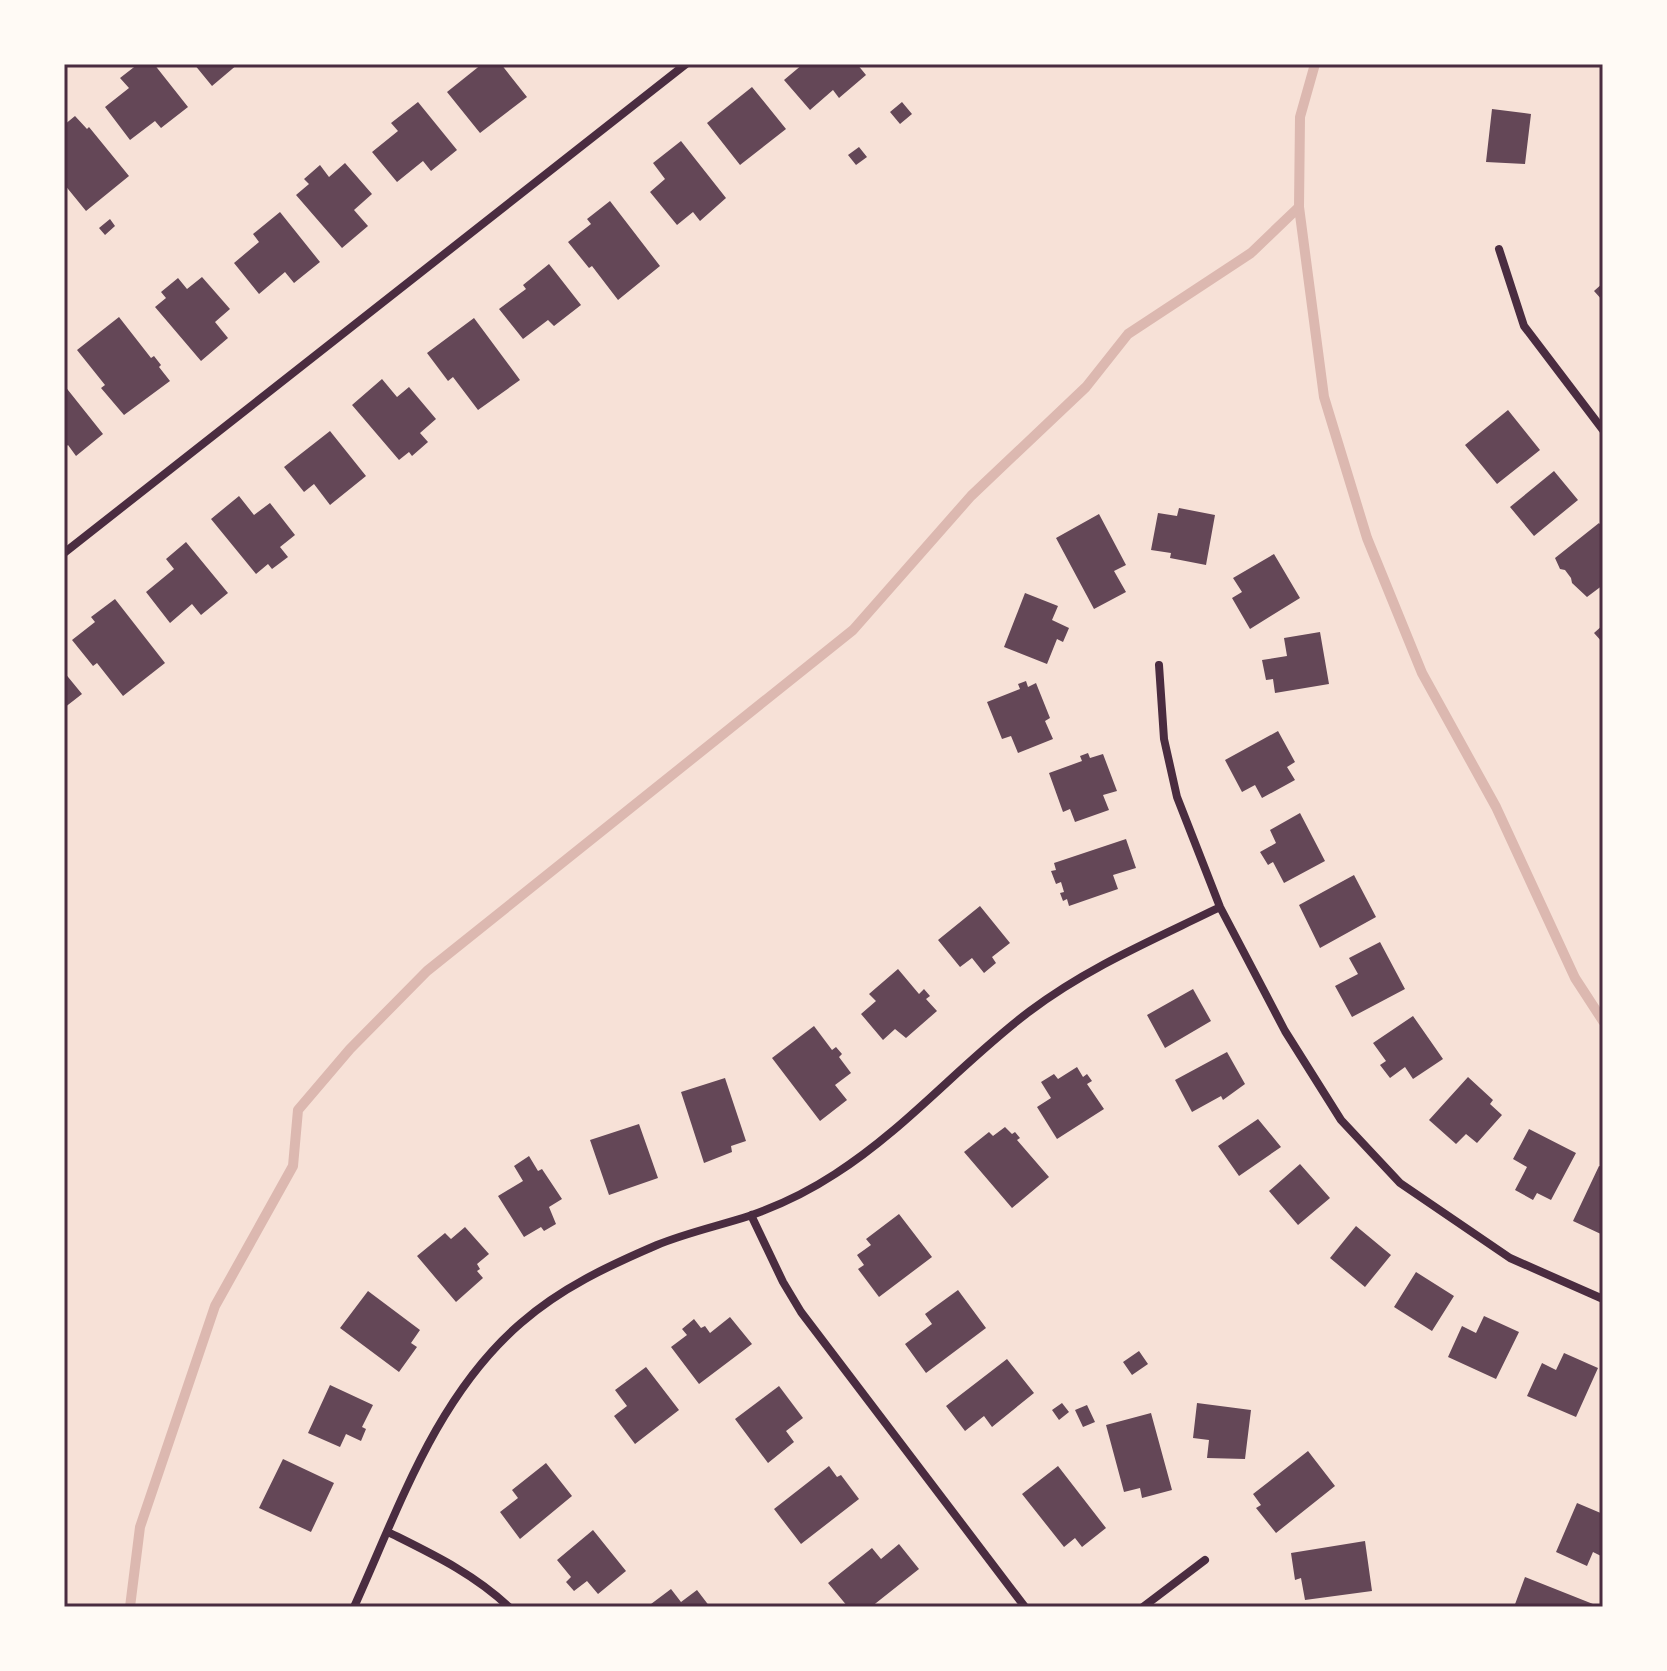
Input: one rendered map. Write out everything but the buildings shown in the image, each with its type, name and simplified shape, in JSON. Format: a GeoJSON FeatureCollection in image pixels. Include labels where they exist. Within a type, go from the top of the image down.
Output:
{"type":"FeatureCollection","features":[{"type":"Feature","properties":{"kind":"street"},"geometry":{"type":"LineString","coordinates":[[64,553],[686,64]]}},
{"type":"Feature","properties":{"kind":"street"},"geometry":{"type":"LineString","coordinates":[[1499,249],[1524,326],[1603,430]]}},
{"type":"Feature","properties":{"kind":"street"},"geometry":{"type":"LineString","coordinates":[[1159,665],[1164,739],[1177,797],[1220,907],[1285,1031],[1341,1120],[1400,1183],[1510,1258],[1603,1299]]}},
{"type":"Feature","properties":{"kind":"street"},"geometry":{"type":"LineString","coordinates":[[354,1607],[407,1488],[449,1407],[487,1358],[520,1323],[562,1292],[605,1268],[664,1242],[751,1215],[833,1175],[876,1147],[1029,1012],[1082,976],[1220,907]]}},
{"type":"Feature","properties":{"kind":"street"},"geometry":{"type":"LineString","coordinates":[[751,1215],[801,1312],[1025,1607]]}},
{"type":"Feature","properties":{"kind":"street"},"geometry":{"type":"LineString","coordinates":[[388,1532],[460,1568],[488,1587],[509,1607]]}},
{"type":"Feature","properties":{"kind":"street"},"geometry":{"type":"LineString","coordinates":[[1143,1607],[1205,1560]]}},
{"type":"Feature","properties":{"kind":"waterway"},"geometry":{"type":"LineString","coordinates":[[1315,64],[1300,117],[1299,207],[1324,397],[1367,538],[1422,673],[1496,807],[1575,978],[1603,1021]]}},
{"type":"Feature","properties":{"kind":"waterway"},"geometry":{"type":"LineString","coordinates":[[130,1607],[140,1527],[215,1306],[293,1166],[298,1110],[350,1049],[427,971],[853,630],[971,496],[1086,387],[1128,334],[1251,253],[1299,207]]}}]}
